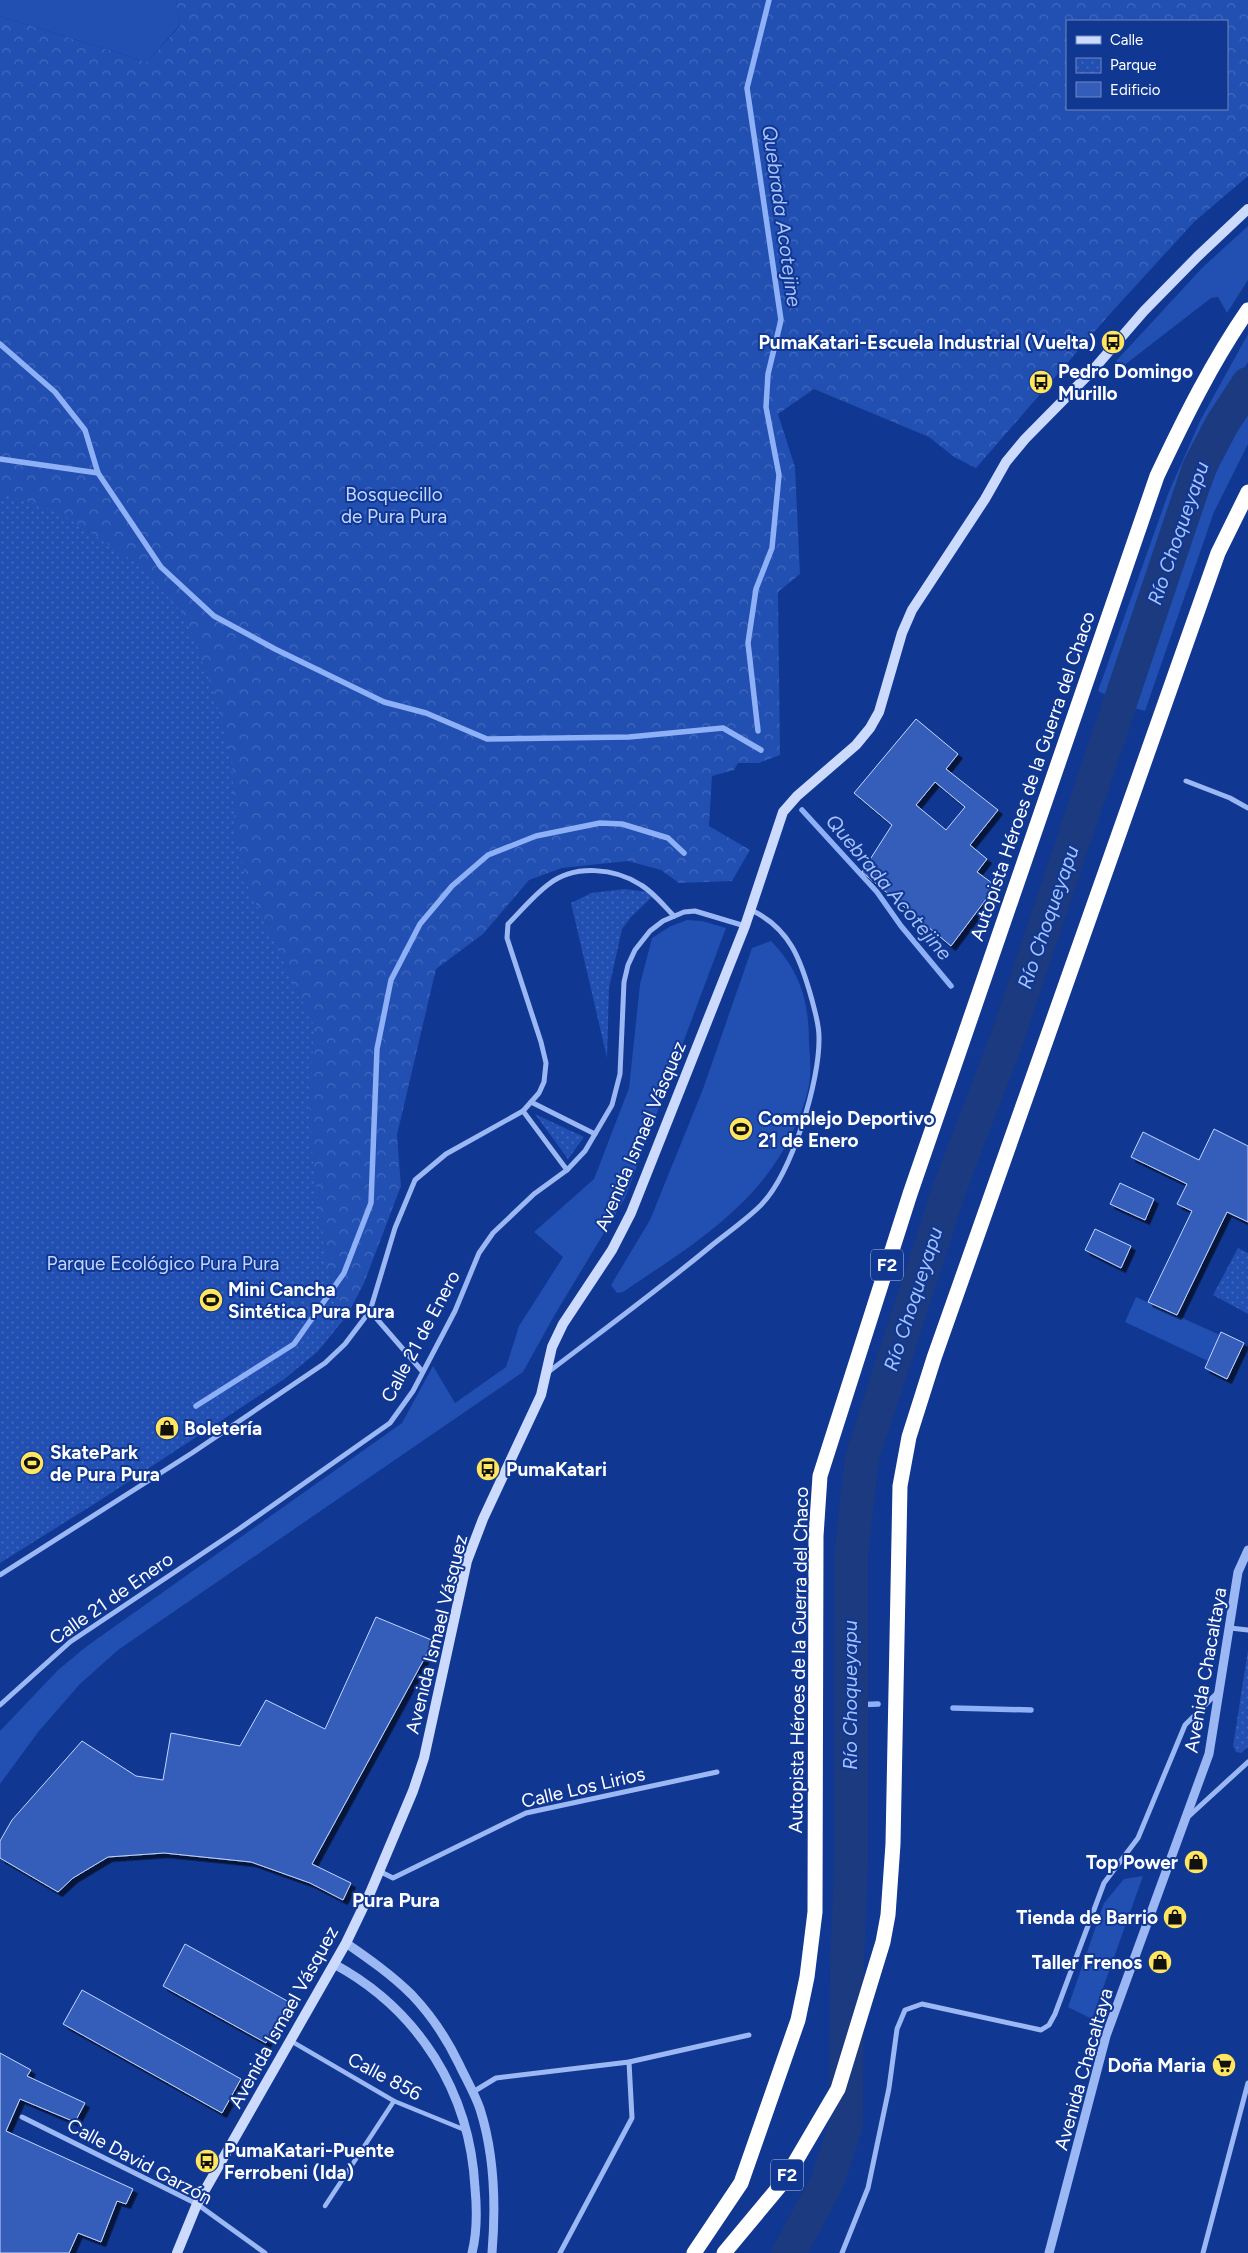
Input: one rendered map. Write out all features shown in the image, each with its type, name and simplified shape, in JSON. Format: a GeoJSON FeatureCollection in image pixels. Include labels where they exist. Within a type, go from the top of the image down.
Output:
{"type":"FeatureCollection","features":[{"type":"Feature","properties":{"kind":"highway","name":"Autopista Héroes de la Guerra del Chaco"},"geometry":{"type":"LineString","coordinates":[[694,2253],[741,2183],[798,2020],[807,1977],[815,1912],[816,1536],[820,1476],[910,1194],[1157,476],[1188,412],[1232,334],[1248,310]]}},
{"type":"Feature","properties":{"kind":"highway","name":"F2"},"geometry":{"type":"LineString","coordinates":[[724,2253],[784,2181],[838,2089],[883,1942],[888,1915],[893,1844],[900,1486],[910,1436],[937,1349],[1215,562],[1248,492]]}},
{"type":"Feature","properties":{"kind":"main road","name":"Avenida Ismael Vásquez"},"geometry":{"type":"LineString","coordinates":[[177,2253],[197,2204],[346,1943],[413,1791],[424,1758],[467,1561],[483,1519],[541,1395],[552,1347],[563,1324],[612,1250],[631,1213],[745,926],[783,812],[797,796],[856,745],[870,728],[879,712],[902,633],[912,610],[985,499],[1006,462],[1025,439],[1092,371],[1144,311],[1248,209]]}},
{"type":"Feature","properties":{"kind":"street"},"geometry":{"type":"LineString","coordinates":[[1186,781],[1230,798],[1248,808]]}},
{"type":"Feature","properties":{"kind":"street"},"geometry":{"type":"LineString","coordinates":[[0,1575],[192,1453],[325,1363],[345,1344],[370,1311],[395,1228],[415,1180],[446,1154],[523,1111],[539,1093],[544,1082],[546,1063],[533,1012],[507,938],[508,924],[550,883],[562,877],[587,871],[610,871],[625,876],[642,886],[674,916]]}},
{"type":"Feature","properties":{"kind":"street"},"geometry":{"type":"LineString","coordinates":[[546,1374],[696,1259],[761,1205],[776,1184],[795,1144],[816,1074],[819,1036],[817,1019],[803,968],[794,950],[781,931],[766,918],[750,910]]}},
{"type":"Feature","properties":{"kind":"street","name":"Calle 21 de Enero"},"geometry":{"type":"LineString","coordinates":[[0,1705],[70,1642],[390,1423],[412,1391],[455,1311],[478,1253],[493,1233],[534,1194],[567,1170],[585,1151],[612,1105],[620,1074],[624,982],[628,965],[636,950],[650,931],[663,921],[684,912],[695,911],[745,926]]}},
{"type":"Feature","properties":{"kind":"street"},"geometry":{"type":"LineString","coordinates":[[531,1102],[595,1134]]}},
{"type":"Feature","properties":{"kind":"street"},"geometry":{"type":"LineString","coordinates":[[523,1111],[567,1170]]}},
{"type":"Feature","properties":{"kind":"street"},"geometry":{"type":"LineString","coordinates":[[370,1311],[422,1371]]}},
{"type":"Feature","properties":{"kind":"street","name":"Avenida Chacaltaya"},"geometry":{"type":"LineString","coordinates":[[1049,2253],[1106,2036],[1209,1754],[1238,1572],[1248,1550]]}},
{"type":"Feature","properties":{"kind":"street"},"geometry":{"type":"LineString","coordinates":[[1230,1628],[1248,1630]]}},
{"type":"Feature","properties":{"kind":"street"},"geometry":{"type":"LineString","coordinates":[[842,2253],[868,2188],[889,2088],[897,2029],[905,2010],[922,2004],[1041,2030],[1049,2025],[1055,2014],[1104,1883],[1138,1838],[1185,1725],[1220,1690]]}},
{"type":"Feature","properties":{"kind":"street"},"geometry":{"type":"LineString","coordinates":[[1184,1820],[1248,1762]]}},
{"type":"Feature","properties":{"kind":"street","name":"Calle Los Lirios"},"geometry":{"type":"LineString","coordinates":[[379,1871],[393,1878],[526,1813],[717,1772]]}},
{"type":"Feature","properties":{"kind":"street"},"geometry":{"type":"LineString","coordinates":[[346,1943],[374,1962],[412,1995],[447,2039],[473,2092],[480,2109],[488,2142],[493,2177],[495,2212],[492,2253]]}},
{"type":"Feature","properties":{"kind":"street"},"geometry":{"type":"LineString","coordinates":[[334,1964],[376,1990],[411,2024],[439,2064],[458,2101],[468,2131],[474,2166],[476,2204],[472,2253]]}},
{"type":"Feature","properties":{"kind":"street"},"geometry":{"type":"LineString","coordinates":[[473,2092],[496,2078],[629,2062],[749,2035]]}},
{"type":"Feature","properties":{"kind":"street","name":"Calle 856"},"geometry":{"type":"LineString","coordinates":[[290,2041],[394,2101],[468,2131]]}},
{"type":"Feature","properties":{"kind":"street"},"geometry":{"type":"LineString","coordinates":[[560,2253],[632,2118],[629,2062]]}},
{"type":"Feature","properties":{"kind":"street"},"geometry":{"type":"LineString","coordinates":[[1203,2253],[1248,2083]]}},
{"type":"Feature","properties":{"kind":"street"},"geometry":{"type":"LineString","coordinates":[[325,2206],[394,2101]]}},
{"type":"Feature","properties":{"kind":"street","name":"Calle David Garzón"},"geometry":{"type":"LineString","coordinates":[[22,2117],[197,2204],[265,2253]]}},
{"type":"Feature","properties":{"kind":"green space"},"geometry":{"type":"Polygon","coordinates":[[[0,0],[176,0],[180,25],[147,62],[0,16],[0,0]]]}},
{"type":"Feature","properties":{"kind":"green space","name":"Bosquecillo de Pura Pura"},"geometry":{"type":"Polygon","coordinates":[[[176,0],[1248,0],[1248,176],[1194,222],[1109,315],[976,468],[954,457],[929,437],[814,389],[778,414],[795,467],[800,574],[778,592],[780,755],[759,763],[738,763],[734,770],[712,776],[709,826],[750,850],[732,881],[679,883],[661,870],[628,861],[562,868],[529,880],[483,934],[436,969],[397,1135],[401,1186],[364,1283],[348,1314],[318,1351],[283,1380],[0,1353],[0,16],[147,62],[180,26],[176,0]]]}},
{"type":"Feature","properties":{"kind":"green space"},"geometry":{"type":"Polygon","coordinates":[[[1248,226],[1248,280],[1227,313],[1218,297],[1211,298],[1122,367],[1116,361],[1203,267],[1248,226]]]}},
{"type":"Feature","properties":{"kind":"green space"},"geometry":{"type":"Polygon","coordinates":[[[1248,334],[1248,362],[1207,427],[1116,700],[1098,691],[1168,494],[1200,421],[1248,334]]]}},
{"type":"Feature","properties":{"kind":"green space"},"geometry":{"type":"Polygon","coordinates":[[[1248,410],[1248,444],[1214,512],[1145,711],[1131,707],[1192,534],[1227,445],[1248,410]]]}},
{"type":"Feature","properties":{"kind":"green space","name":"Parque Ecológico Pura Pura"},"geometry":{"type":"Polygon","coordinates":[[[0,493],[57,511],[135,562],[186,617],[213,691],[232,761],[235,830],[247,885],[314,1026],[309,1123],[320,1223],[331,1286],[348,1314],[318,1351],[283,1380],[99,1501],[0,1563],[0,493]]]}},
{"type":"Feature","properties":{"kind":"green space"},"geometry":{"type":"Polygon","coordinates":[[[625,889],[647,892],[652,897],[631,917],[622,929],[609,988],[607,1058],[571,903],[591,893],[625,889]]]}},
{"type":"Feature","properties":{"kind":"green space"},"geometry":{"type":"Polygon","coordinates":[[[687,920],[702,921],[726,928],[625,1198],[554,1316],[523,1372],[118,1650],[80,1684],[39,1731],[0,1784],[0,1731],[58,1670],[87,1646],[402,1423],[433,1366],[455,1403],[506,1367],[519,1326],[563,1257],[534,1232],[594,1179],[629,1088],[640,984],[652,938],[671,926],[687,920]]]}},
{"type":"Feature","properties":{"kind":"green space","name":"Complejo Deportivo 21 de Enero"},"geometry":{"type":"Polygon","coordinates":[[[771,941],[790,964],[796,976],[805,1001],[809,1029],[810,1078],[806,1098],[797,1123],[780,1156],[762,1181],[742,1203],[697,1241],[623,1292],[617,1293],[611,1285],[650,1220],[703,1089],[752,948],[771,941]]]}},
{"type":"Feature","properties":{"kind":"green space"},"geometry":{"type":"Polygon","coordinates":[[[535,1114],[584,1137],[568,1159],[535,1114]]]}},
{"type":"Feature","properties":{"kind":"green space"},"geometry":{"type":"Polygon","coordinates":[[[1238,1248],[1248,1253],[1248,1314],[1213,1295],[1238,1248]]]}},
{"type":"Feature","properties":{"kind":"green space"},"geometry":{"type":"Polygon","coordinates":[[[1136,1297],[1220,1335],[1208,1361],[1125,1322],[1136,1297]]]}},
{"type":"Feature","properties":{"kind":"green space"},"geometry":{"type":"Polygon","coordinates":[[[1248,1650],[1248,1747],[1241,1753],[1236,1752],[1233,1746],[1248,1650]]]}},
{"type":"Feature","properties":{"kind":"green space"},"geometry":{"type":"Polygon","coordinates":[[[1143,1876],[1092,2019],[1068,2007],[1104,1903],[1124,1879],[1143,1876]]]}},
{"type":"Feature","properties":{"kind":"building"},"geometry":{"type":"Polygon","coordinates":[[[916,719],[958,754],[946,769],[998,810],[970,845],[987,859],[977,872],[996,886],[951,946],[862,872],[892,825],[854,793],[916,719]],[[935,782],[916,805],[946,830],[965,807],[935,782]]]}},
{"type":"Feature","properties":{"kind":"building"},"geometry":{"type":"Polygon","coordinates":[[[1214,1129],[1248,1146],[1248,1222],[1227,1212],[1177,1315],[1148,1302],[1192,1211],[1177,1204],[1187,1184],[1131,1157],[1143,1132],[1199,1160],[1214,1129]]]}},
{"type":"Feature","properties":{"kind":"building"},"geometry":{"type":"Polygon","coordinates":[[[1120,1183],[1154,1199],[1145,1220],[1110,1204],[1120,1183]]]}},
{"type":"Feature","properties":{"kind":"building"},"geometry":{"type":"Polygon","coordinates":[[[1095,1229],[1131,1246],[1121,1268],[1085,1250],[1095,1229]]]}},
{"type":"Feature","properties":{"kind":"building"},"geometry":{"type":"Polygon","coordinates":[[[1221,1332],[1244,1343],[1227,1379],[1205,1368],[1221,1332]]]}},
{"type":"Feature","properties":{"kind":"building"},"geometry":{"type":"Polygon","coordinates":[[[376,1617],[434,1641],[312,1864],[351,1883],[343,1900],[310,1883],[251,1862],[164,1853],[108,1857],[73,1878],[58,1892],[0,1858],[0,1841],[12,1820],[82,1741],[136,1776],[163,1780],[171,1733],[240,1746],[266,1700],[325,1729],[376,1617]]]}},
{"type":"Feature","properties":{"kind":"building"},"geometry":{"type":"Polygon","coordinates":[[[185,1944],[289,2002],[266,2043],[163,1986],[185,1944]]]}},
{"type":"Feature","properties":{"kind":"building"},"geometry":{"type":"Polygon","coordinates":[[[82,1990],[241,2079],[222,2113],[63,2024],[82,1990]]]}},
{"type":"Feature","properties":{"kind":"building"},"geometry":{"type":"Polygon","coordinates":[[[0,2053],[31,2070],[27,2076],[85,2103],[75,2122],[20,2099],[6,2131],[133,2189],[126,2204],[117,2201],[101,2242],[78,2233],[69,2253],[0,2253],[0,2053]]]}},
{"type":"Feature","properties":{"kind":"waterway","name":"Quebrada Acotejine"},"geometry":{"type":"LineString","coordinates":[[758,731],[748,643],[756,589],[772,548],[779,475],[766,407],[768,374],[781,320],[747,88],[769,0]]}},
{"type":"Feature","properties":{"kind":"waterway"},"geometry":{"type":"LineString","coordinates":[[0,344],[55,392],[85,430],[98,473],[161,567],[214,616],[275,649],[384,702],[426,713],[487,739],[629,737],[723,728],[761,750]]}},
{"type":"Feature","properties":{"kind":"waterway","name":"Río Choqueyapu"},"geometry":{"type":"LineString","coordinates":[[789,2253],[827,2182],[846,2124],[847,1967],[851,1863],[851,1555],[862,1458],[949,1190],[1006,1041],[1199,468],[1222,424],[1248,384]]}},
{"type":"Feature","properties":{"kind":"waterway"},"geometry":{"type":"LineString","coordinates":[[0,459],[98,473]]}},
{"type":"Feature","properties":{"kind":"waterway","name":"Quebrada Acotejine"},"geometry":{"type":"LineString","coordinates":[[802,810],[877,892],[901,926],[951,986]]}},
{"type":"Feature","properties":{"kind":"waterway"},"geometry":{"type":"LineString","coordinates":[[196,1406],[294,1344],[344,1273],[371,1203],[377,1049],[391,980],[420,924],[452,886],[488,855],[536,836],[600,823],[622,824],[668,838],[684,853]]}},
{"type":"Feature","properties":{"kind":"waterway"},"geometry":{"type":"LineString","coordinates":[[851,1705],[878,1704]]}},
{"type":"Feature","properties":{"kind":"waterway"},"geometry":{"type":"LineString","coordinates":[[953,1708],[1031,1710]]}},
{"type":"Feature","properties":{"kind":"place","name":"PumaKatari-Escuela Industrial (Vuelta)"},"geometry":{"type":"Point","coordinates":[1113,342]}},
{"type":"Feature","properties":{"kind":"place","name":"Pedro Domingo Murillo"},"geometry":{"type":"Point","coordinates":[1041,382]}},
{"type":"Feature","properties":{"kind":"place","name":"Complejo Deportivo 21 de Enero"},"geometry":{"type":"Point","coordinates":[741,1129]}},
{"type":"Feature","properties":{"kind":"place","name":"Mini Cancha Sintética Pura Pura"},"geometry":{"type":"Point","coordinates":[211,1300]}},
{"type":"Feature","properties":{"kind":"place","name":"Boletería"},"geometry":{"type":"Point","coordinates":[167,1428]}},
{"type":"Feature","properties":{"kind":"place","name":"SkatePark de Pura Pura"},"geometry":{"type":"Point","coordinates":[32,1463]}},
{"type":"Feature","properties":{"kind":"place","name":"PumaKatari"},"geometry":{"type":"Point","coordinates":[488,1469]}},
{"type":"Feature","properties":{"kind":"place","name":"Top Power"},"geometry":{"type":"Point","coordinates":[1196,1862]}},
{"type":"Feature","properties":{"kind":"place","name":"Tienda de Barrio"},"geometry":{"type":"Point","coordinates":[1175,1917]}},
{"type":"Feature","properties":{"kind":"place","name":"Taller Frenos"},"geometry":{"type":"Point","coordinates":[1160,1962]}},
{"type":"Feature","properties":{"kind":"place","name":"Doña Maria"},"geometry":{"type":"Point","coordinates":[1224,2065]}},
{"type":"Feature","properties":{"kind":"place","name":"PumaKatari-Puente Ferrobeni (Ida)"},"geometry":{"type":"Point","coordinates":[207,2161]}},
{"type":"Feature","properties":{"kind":"district","name":"Pura Pura"},"geometry":{"type":"Point","coordinates":[396,1900]}}]}
